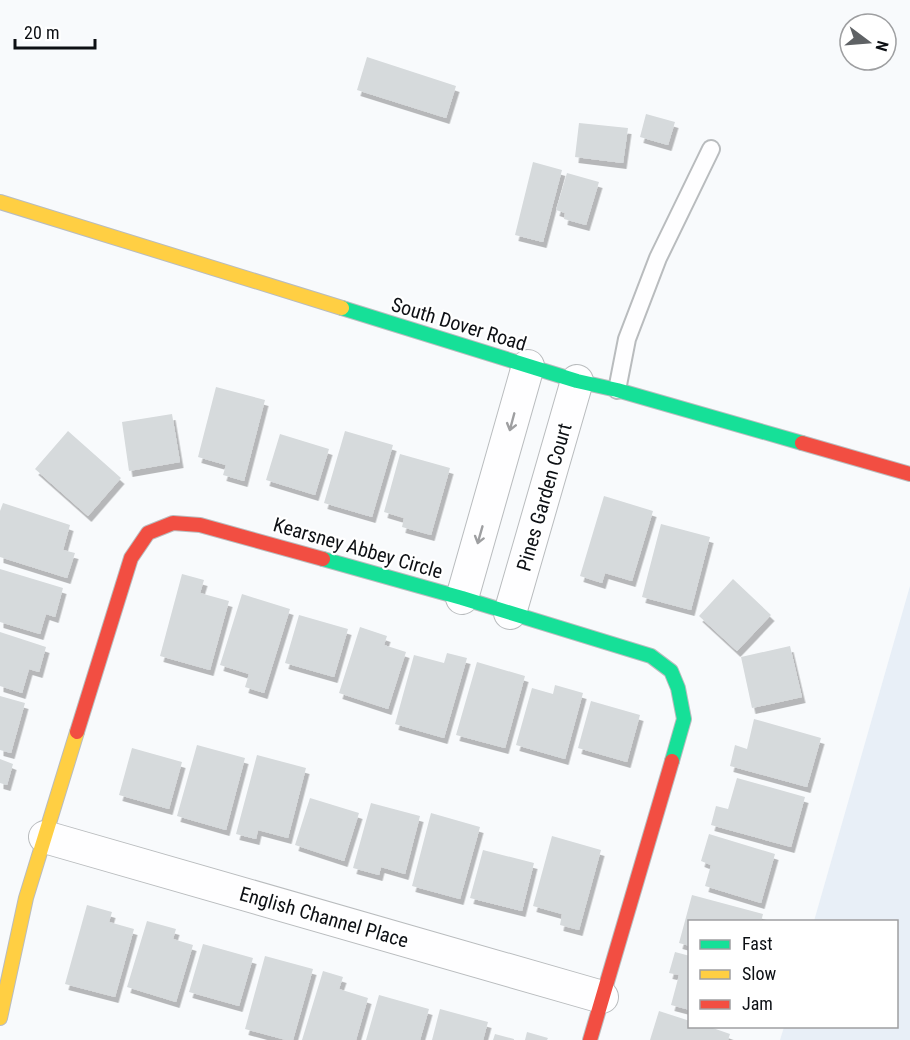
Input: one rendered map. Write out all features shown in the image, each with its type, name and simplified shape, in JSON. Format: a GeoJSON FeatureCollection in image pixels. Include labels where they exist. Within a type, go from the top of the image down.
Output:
{"type":"FeatureCollection","features":[{"type":"Feature","properties":{"kind":"street","name":"South Dover Road"},"geometry":{"type":"LineString","coordinates":[[0,202],[578,381],[617,390],[910,474]]}},
{"type":"Feature","properties":{"kind":"street"},"geometry":{"type":"LineString","coordinates":[[462,598],[528,366]]}},
{"type":"Feature","properties":{"kind":"street","name":"Pines Garden Court"},"geometry":{"type":"LineString","coordinates":[[510,614],[578,381]]}},
{"type":"Feature","properties":{"kind":"street"},"geometry":{"type":"LineString","coordinates":[[496,478],[545,493]]}},
{"type":"Feature","properties":{"kind":"street","name":"Kearsney Abbey Circle"},"geometry":{"type":"LineString","coordinates":[[0,1018],[26,898],[131,558],[148,533],[173,523],[200,525],[462,598],[651,656],[671,671],[678,688],[684,719],[590,1040]]}},
{"type":"Feature","properties":{"kind":"street","name":"English Channel Place"},"geometry":{"type":"LineString","coordinates":[[45,837],[602,997]]}},
{"type":"Feature","properties":{"kind":"lane"},"geometry":{"type":"LineString","coordinates":[[617,390],[627,339],[658,258],[711,149]]}},
{"type":"Feature","properties":{"kind":"shaded area"},"geometry":{"type":"Polygon","coordinates":[[[910,586],[910,1040],[780,1040],[784,1028],[898,1028],[898,920],[814,920],[910,586]]]}},
{"type":"Feature","properties":{"kind":"building"},"geometry":{"type":"Polygon","coordinates":[[[367,57],[456,86],[446,118],[357,90],[367,57]]]}},
{"type":"Feature","properties":{"kind":"building"},"geometry":{"type":"Polygon","coordinates":[[[646,114],[675,122],[668,145],[640,137],[646,114]]]}},
{"type":"Feature","properties":{"kind":"building"},"geometry":{"type":"Polygon","coordinates":[[[579,123],[628,128],[623,163],[575,157],[579,123]]]}},
{"type":"Feature","properties":{"kind":"building"},"geometry":{"type":"Polygon","coordinates":[[[533,162],[562,170],[543,242],[515,235],[533,162]]]}},
{"type":"Feature","properties":{"kind":"building"},"geometry":{"type":"Polygon","coordinates":[[[567,173],[599,182],[586,225],[564,219],[565,213],[556,210],[567,173]]]}},
{"type":"Feature","properties":{"kind":"building"},"geometry":{"type":"Polygon","coordinates":[[[216,387],[265,400],[244,481],[223,475],[226,465],[198,457],[216,387]]]}},
{"type":"Feature","properties":{"kind":"building"},"geometry":{"type":"Polygon","coordinates":[[[172,414],[180,462],[129,471],[122,422],[172,414]]]}},
{"type":"Feature","properties":{"kind":"building"},"geometry":{"type":"Polygon","coordinates":[[[68,431],[121,478],[88,516],[35,469],[68,431]]]}},
{"type":"Feature","properties":{"kind":"building"},"geometry":{"type":"Polygon","coordinates":[[[345,431],[393,445],[372,517],[324,503],[345,431]]]}},
{"type":"Feature","properties":{"kind":"building"},"geometry":{"type":"Polygon","coordinates":[[[280,434],[329,449],[315,495],[266,480],[280,434]]]}},
{"type":"Feature","properties":{"kind":"building"},"geometry":{"type":"Polygon","coordinates":[[[400,454],[450,468],[431,535],[402,527],[404,518],[384,512],[400,454]]]}},
{"type":"Feature","properties":{"kind":"building"},"geometry":{"type":"Polygon","coordinates":[[[604,496],[653,511],[632,581],[605,573],[602,583],[580,576],[604,496]]]}},
{"type":"Feature","properties":{"kind":"building"},"geometry":{"type":"Polygon","coordinates":[[[3,503],[70,525],[63,550],[75,553],[67,578],[0,557],[0,511],[3,503]]]}},
{"type":"Feature","properties":{"kind":"building"},"geometry":{"type":"Polygon","coordinates":[[[661,524],[710,537],[691,610],[642,597],[661,524]]]}},
{"type":"Feature","properties":{"kind":"building"},"geometry":{"type":"Polygon","coordinates":[[[0,569],[63,588],[55,617],[46,614],[40,634],[0,622],[0,569]]]}},
{"type":"Feature","properties":{"kind":"building"},"geometry":{"type":"Polygon","coordinates":[[[182,574],[204,580],[200,593],[229,601],[210,670],[160,656],[182,574]]]}},
{"type":"Feature","properties":{"kind":"building"},"geometry":{"type":"Polygon","coordinates":[[[733,579],[771,615],[737,651],[699,616],[733,579]]]}},
{"type":"Feature","properties":{"kind":"building"},"geometry":{"type":"Polygon","coordinates":[[[242,594],[290,609],[264,693],[245,687],[249,674],[220,665],[242,594]]]}},
{"type":"Feature","properties":{"kind":"building"},"geometry":{"type":"Polygon","coordinates":[[[299,615],[348,629],[334,677],[285,663],[299,615]]]}},
{"type":"Feature","properties":{"kind":"building"},"geometry":{"type":"Polygon","coordinates":[[[360,627],[387,636],[384,645],[406,652],[388,709],[339,693],[360,627]]]}},
{"type":"Feature","properties":{"kind":"building"},"geometry":{"type":"Polygon","coordinates":[[[0,632],[46,647],[39,672],[29,669],[22,693],[0,686],[0,632]]]}},
{"type":"Feature","properties":{"kind":"building"},"geometry":{"type":"Polygon","coordinates":[[[790,646],[802,697],[752,708],[741,657],[790,646]]]}},
{"type":"Feature","properties":{"kind":"building"},"geometry":{"type":"Polygon","coordinates":[[[447,653],[467,658],[444,738],[395,724],[414,655],[444,663],[447,653]]]}},
{"type":"Feature","properties":{"kind":"building"},"geometry":{"type":"Polygon","coordinates":[[[477,662],[525,676],[505,748],[456,735],[477,662]]]}},
{"type":"Feature","properties":{"kind":"building"},"geometry":{"type":"Polygon","coordinates":[[[555,685],[583,693],[565,759],[516,745],[532,688],[553,694],[555,685]]]}},
{"type":"Feature","properties":{"kind":"building"},"geometry":{"type":"Polygon","coordinates":[[[0,696],[25,703],[11,753],[0,750],[0,696]]]}},
{"type":"Feature","properties":{"kind":"building"},"geometry":{"type":"Polygon","coordinates":[[[591,701],[640,715],[627,762],[578,748],[591,701]]]}},
{"type":"Feature","properties":{"kind":"building"},"geometry":{"type":"Polygon","coordinates":[[[754,719],[821,738],[807,787],[730,766],[735,745],[747,749],[754,719]]]}},
{"type":"Feature","properties":{"kind":"building"},"geometry":{"type":"Polygon","coordinates":[[[197,745],[245,758],[226,830],[177,816],[197,745]]]}},
{"type":"Feature","properties":{"kind":"building"},"geometry":{"type":"Polygon","coordinates":[[[132,748],[182,762],[169,809],[119,795],[132,748]]]}},
{"type":"Feature","properties":{"kind":"building"},"geometry":{"type":"Polygon","coordinates":[[[257,755],[306,768],[288,838],[258,830],[256,839],[236,834],[257,755]]]}},
{"type":"Feature","properties":{"kind":"building"},"geometry":{"type":"Polygon","coordinates":[[[0,759],[13,764],[7,785],[0,783],[0,759]]]}},
{"type":"Feature","properties":{"kind":"building"},"geometry":{"type":"Polygon","coordinates":[[[737,778],[805,797],[791,847],[711,825],[716,806],[728,809],[737,778]]]}},
{"type":"Feature","properties":{"kind":"building"},"geometry":{"type":"Polygon","coordinates":[[[310,798],[359,813],[344,861],[295,845],[310,798]]]}},
{"type":"Feature","properties":{"kind":"building"},"geometry":{"type":"Polygon","coordinates":[[[371,803],[420,816],[405,874],[381,867],[379,875],[353,868],[371,803]]]}},
{"type":"Feature","properties":{"kind":"building"},"geometry":{"type":"Polygon","coordinates":[[[431,813],[480,827],[460,899],[412,886],[431,813]]]}},
{"type":"Feature","properties":{"kind":"building"},"geometry":{"type":"Polygon","coordinates":[[[709,834],[775,854],[761,903],[705,886],[711,865],[701,861],[709,834]]]}},
{"type":"Feature","properties":{"kind":"building"},"geometry":{"type":"Polygon","coordinates":[[[552,836],[601,850],[579,930],[560,925],[562,914],[533,906],[552,836]]]}},
{"type":"Feature","properties":{"kind":"building"},"geometry":{"type":"Polygon","coordinates":[[[483,850],[534,863],[522,911],[470,898],[483,850]]]}},
{"type":"Feature","properties":{"kind":"building"},"geometry":{"type":"Polygon","coordinates":[[[692,895],[763,914],[762,920],[688,920],[688,945],[679,943],[692,895]]]}},
{"type":"Feature","properties":{"kind":"building"},"geometry":{"type":"Polygon","coordinates":[[[87,905],[112,912],[109,922],[134,929],[115,997],[65,984],[87,905]]]}},
{"type":"Feature","properties":{"kind":"building"},"geometry":{"type":"Polygon","coordinates":[[[147,921],[176,929],[173,939],[193,945],[176,1002],[127,987],[147,921]]]}},
{"type":"Feature","properties":{"kind":"building"},"geometry":{"type":"Polygon","coordinates":[[[203,944],[253,958],[239,1006],[189,992],[203,944]]]}},
{"type":"Feature","properties":{"kind":"building"},"geometry":{"type":"Polygon","coordinates":[[[675,952],[688,955],[688,1009],[671,1005],[679,975],[669,973],[675,952]]]}},
{"type":"Feature","properties":{"kind":"building"},"geometry":{"type":"Polygon","coordinates":[[[265,956],[313,969],[293,1040],[245,1029],[265,956]]]}},
{"type":"Feature","properties":{"kind":"building"},"geometry":{"type":"Polygon","coordinates":[[[323,971],[343,977],[339,989],[368,998],[356,1040],[302,1040],[323,971]]]}},
{"type":"Feature","properties":{"kind":"building"},"geometry":{"type":"Polygon","coordinates":[[[379,995],[429,1009],[420,1040],[366,1040],[379,995]]]}},
{"type":"Feature","properties":{"kind":"building"},"geometry":{"type":"Polygon","coordinates":[[[440,1009],[488,1022],[483,1040],[432,1040],[440,1009]]]}},
{"type":"Feature","properties":{"kind":"building"},"geometry":{"type":"Polygon","coordinates":[[[659,1011],[688,1020],[688,1028],[713,1028],[730,1034],[728,1040],[650,1040],[659,1011]]]}},
{"type":"Feature","properties":{"kind":"building"},"geometry":{"type":"Polygon","coordinates":[[[527,1032],[548,1038],[547,1040],[525,1040],[527,1032]]]}},
{"type":"Feature","properties":{"kind":"building"},"geometry":{"type":"Polygon","coordinates":[[[495,1034],[514,1039],[514,1040],[493,1040],[495,1034]]]}},
{"type":"Feature","properties":{"kind":"traffic: fast"},"geometry":{"type":"LineString","coordinates":[[342,308],[577,381],[617,390],[802,443]]}},
{"type":"Feature","properties":{"kind":"traffic: fast"},"geometry":{"type":"LineString","coordinates":[[323,559],[462,598],[651,656],[671,671],[678,688],[684,719],[672,761]]}},
{"type":"Feature","properties":{"kind":"traffic: slow"},"geometry":{"type":"LineString","coordinates":[[0,202],[342,308]]}},
{"type":"Feature","properties":{"kind":"traffic: slow"},"geometry":{"type":"LineString","coordinates":[[0,1018],[26,898],[77,732]]}},
{"type":"Feature","properties":{"kind":"traffic: jam"},"geometry":{"type":"LineString","coordinates":[[802,443],[910,474]]}},
{"type":"Feature","properties":{"kind":"traffic: jam"},"geometry":{"type":"LineString","coordinates":[[77,732],[131,558],[148,533],[173,523],[200,525],[323,559]]}},
{"type":"Feature","properties":{"kind":"traffic: jam"},"geometry":{"type":"LineString","coordinates":[[590,1040],[672,761]]}}]}
